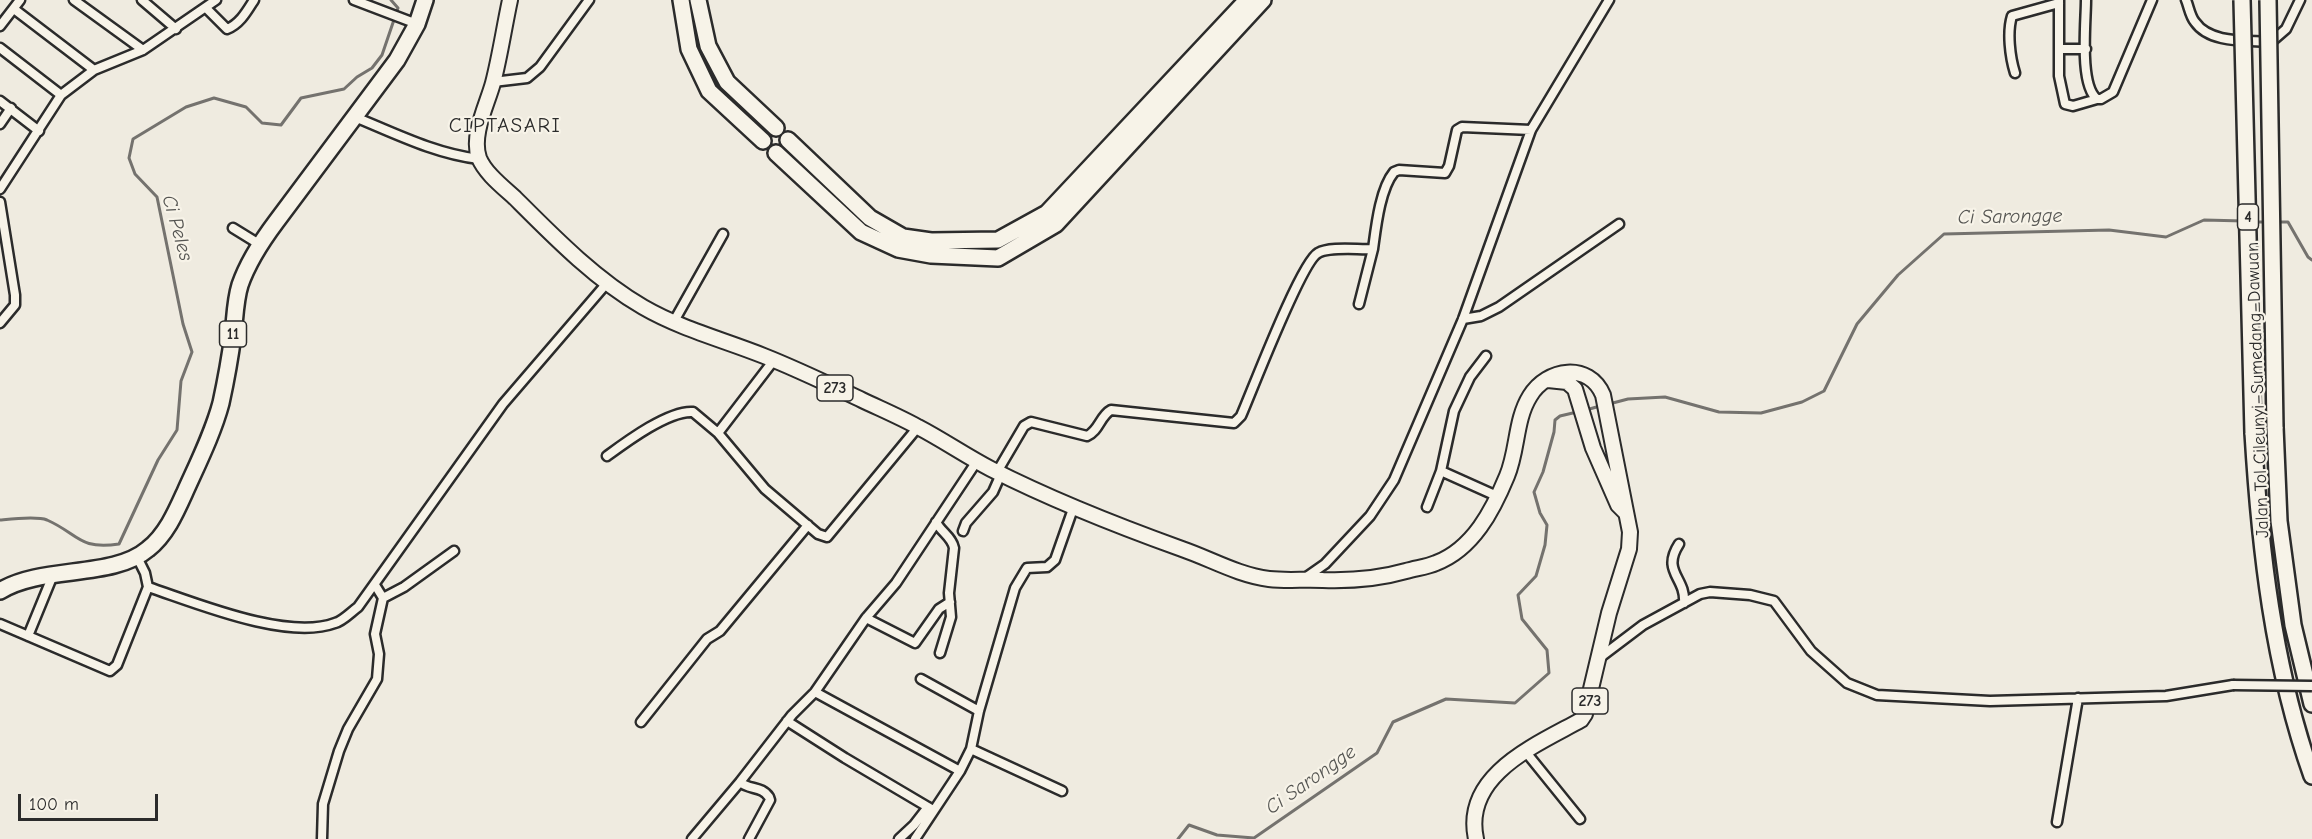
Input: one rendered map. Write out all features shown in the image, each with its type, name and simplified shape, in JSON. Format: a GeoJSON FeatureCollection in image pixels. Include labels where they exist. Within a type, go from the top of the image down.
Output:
{"type":"FeatureCollection","features":[{"type":"Feature","properties":{"kind":"highway","name":"11"},"geometry":{"type":"LineString","coordinates":[[0,591],[53,574],[108,566],[137,557],[155,543],[172,518],[213,425],[226,377],[240,288],[259,244],[397,60],[417,24],[425,0]]}},
{"type":"Feature","properties":{"kind":"highway"},"geometry":{"type":"LineString","coordinates":[[681,0],[689,50],[709,91],[763,141]]}},
{"type":"Feature","properties":{"kind":"highway"},"geometry":{"type":"LineString","coordinates":[[698,0],[708,46],[728,82],[776,128]]}},
{"type":"Feature","properties":{"kind":"highway"},"geometry":{"type":"LineString","coordinates":[[788,140],[870,218],[903,237],[931,241],[998,240],[1047,213],[1248,0]]}},
{"type":"Feature","properties":{"kind":"highway"},"geometry":{"type":"LineString","coordinates":[[776,153],[861,232],[898,249],[931,255],[998,258],[1056,224],[1263,0]]}},
{"type":"Feature","properties":{"kind":"highway","name":"Jalan Tol Cileunyi–Sumedang–Dawuan"},"geometry":{"type":"LineString","coordinates":[[2242,0],[2253,433],[2258,520],[2274,631],[2302,747],[2312,776]]}},
{"type":"Feature","properties":{"kind":"highway","name":"Jalan Tol Cileunyi–Sumedang–Dawuan"},"geometry":{"type":"LineString","coordinates":[[2268,0],[2275,427],[2279,521],[2293,625],[2312,704]]}},
{"type":"Feature","properties":{"kind":"main road"},"geometry":{"type":"LineString","coordinates":[[479,159],[478,134],[493,82],[510,0]]}},
{"type":"Feature","properties":{"kind":"main road","name":"273"},"geometry":{"type":"LineString","coordinates":[[479,159],[493,177],[524,207],[608,283],[645,308],[673,323],[774,360],[918,427],[999,473],[1110,520],[1129,531],[1243,573],[1271,579],[1345,581],[1368,579],[1435,564],[1447,557],[1470,539],[1487,519],[1499,497],[1513,462],[1523,410],[1542,381],[1553,375],[1568,372],[1578,373],[1593,381],[1600,387],[1605,405],[1631,541],[1598,660],[1589,706],[1581,720],[1525,750],[1500,769],[1481,793],[1474,819],[1476,839]]}},
{"type":"Feature","properties":{"kind":"main road","name":"273"},"geometry":{"type":"LineString","coordinates":[[1542,381],[1568,382],[1575,389],[1593,448],[1618,505],[1627,513]]}},
{"type":"Feature","properties":{"kind":"street"},"geometry":{"type":"LineString","coordinates":[[0,26],[20,0]]}},
{"type":"Feature","properties":{"kind":"street"},"geometry":{"type":"LineString","coordinates":[[74,0],[143,50]]}},
{"type":"Feature","properties":{"kind":"street"},"geometry":{"type":"LineString","coordinates":[[142,0],[176,29]]}},
{"type":"Feature","properties":{"kind":"street"},"geometry":{"type":"LineString","coordinates":[[0,189],[62,95],[94,70],[143,50],[216,0]]}},
{"type":"Feature","properties":{"kind":"street"},"geometry":{"type":"LineString","coordinates":[[206,8],[227,29],[240,20],[254,0]]}},
{"type":"Feature","properties":{"kind":"street"},"geometry":{"type":"LineString","coordinates":[[354,0],[417,24]]}},
{"type":"Feature","properties":{"kind":"street"},"geometry":{"type":"LineString","coordinates":[[493,82],[527,78],[540,67],[589,0]]}},
{"type":"Feature","properties":{"kind":"street"},"geometry":{"type":"LineString","coordinates":[[1302,580],[1325,564],[1370,516],[1394,480],[1463,319],[1531,130],[1608,0]]}},
{"type":"Feature","properties":{"kind":"street"},"geometry":{"type":"LineString","coordinates":[[2086,0],[2086,67],[2089,90],[2097,99]]}},
{"type":"Feature","properties":{"kind":"street"},"geometry":{"type":"LineString","coordinates":[[2015,73],[2011,56],[2012,16],[2059,2],[2060,76],[2066,104],[2073,106],[2101,99],[2113,92],[2152,0]]}},
{"type":"Feature","properties":{"kind":"street"},"geometry":{"type":"LineString","coordinates":[[2186,0],[2192,18],[2204,32],[2225,39],[2271,42],[2286,29],[2300,0]]}},
{"type":"Feature","properties":{"kind":"street"},"geometry":{"type":"LineString","coordinates":[[14,9],[94,70]]}},
{"type":"Feature","properties":{"kind":"street"},"geometry":{"type":"LineString","coordinates":[[0,48],[62,95]]}},
{"type":"Feature","properties":{"kind":"street"},"geometry":{"type":"LineString","coordinates":[[2059,49],[2086,49]]}},
{"type":"Feature","properties":{"kind":"street"},"geometry":{"type":"LineString","coordinates":[[0,101],[39,131]]}},
{"type":"Feature","properties":{"kind":"street"},"geometry":{"type":"LineString","coordinates":[[0,124],[11,108]]}},
{"type":"Feature","properties":{"kind":"street"},"geometry":{"type":"LineString","coordinates":[[355,117],[446,153],[479,159]]}},
{"type":"Feature","properties":{"kind":"street"},"geometry":{"type":"LineString","coordinates":[[1359,304],[1387,183],[1394,172],[1399,170],[1445,173],[1449,166],[1456,132],[1462,127],[1531,130]]}},
{"type":"Feature","properties":{"kind":"street"},"geometry":{"type":"LineString","coordinates":[[0,202],[15,295],[15,305],[0,323]]}},
{"type":"Feature","properties":{"kind":"street"},"geometry":{"type":"LineString","coordinates":[[1463,319],[1481,316],[1499,307],[1619,224]]}},
{"type":"Feature","properties":{"kind":"street"},"geometry":{"type":"LineString","coordinates":[[233,228],[259,244]]}},
{"type":"Feature","properties":{"kind":"street"},"geometry":{"type":"LineString","coordinates":[[673,323],[723,234]]}},
{"type":"Feature","properties":{"kind":"street"},"geometry":{"type":"LineString","coordinates":[[963,531],[966,523],[993,492],[999,473],[1024,426],[1031,422],[1088,436],[1094,433],[1105,414],[1111,410],[1237,422],[1280,320],[1314,256],[1328,250],[1373,249]]}},
{"type":"Feature","properties":{"kind":"street"},"geometry":{"type":"LineString","coordinates":[[148,587],[242,619],[303,628],[336,623],[358,607],[503,404],[608,283]]}},
{"type":"Feature","properties":{"kind":"street"},"geometry":{"type":"LineString","coordinates":[[1427,507],[1440,471],[1449,427],[1460,394],[1470,376],[1486,356]]}},
{"type":"Feature","properties":{"kind":"street"},"geometry":{"type":"LineString","coordinates":[[718,433],[774,360]]}},
{"type":"Feature","properties":{"kind":"street"},"geometry":{"type":"LineString","coordinates":[[607,456],[636,434],[688,411],[698,414],[718,433],[765,489],[820,536],[828,537],[918,427]]}},
{"type":"Feature","properties":{"kind":"street"},"geometry":{"type":"LineString","coordinates":[[692,839],[787,721],[815,692],[866,618],[896,583],[977,461]]}},
{"type":"Feature","properties":{"kind":"street"},"geometry":{"type":"LineString","coordinates":[[1440,471],[1499,497]]}},
{"type":"Feature","properties":{"kind":"street"},"geometry":{"type":"LineString","coordinates":[[899,839],[930,808],[960,771],[971,749],[979,711],[1015,588],[1027,568],[1047,567],[1054,560],[1074,506]]}},
{"type":"Feature","properties":{"kind":"street"},"geometry":{"type":"LineString","coordinates":[[936,522],[940,530],[952,541],[954,548],[949,593],[951,617],[940,653]]}},
{"type":"Feature","properties":{"kind":"street"},"geometry":{"type":"LineString","coordinates":[[641,722],[711,634],[720,631],[808,525]]}},
{"type":"Feature","properties":{"kind":"street"},"geometry":{"type":"LineString","coordinates":[[1679,544],[1671,560],[1672,569],[1685,592],[1684,603]]}},
{"type":"Feature","properties":{"kind":"street"},"geometry":{"type":"LineString","coordinates":[[382,598],[404,587],[454,551]]}},
{"type":"Feature","properties":{"kind":"street"},"geometry":{"type":"LineString","coordinates":[[0,624],[110,671],[114,669],[148,587],[145,573],[137,557]]}},
{"type":"Feature","properties":{"kind":"street"},"geometry":{"type":"LineString","coordinates":[[28,636],[53,574]]}},
{"type":"Feature","properties":{"kind":"street"},"geometry":{"type":"LineString","coordinates":[[322,839],[323,804],[339,751],[348,729],[377,679],[380,654],[375,634],[382,598],[375,585]]}},
{"type":"Feature","properties":{"kind":"street"},"geometry":{"type":"LineString","coordinates":[[1598,660],[1643,625],[1700,594],[1710,592],[1750,594],[1773,601],[1811,651],[1847,683],[1877,695],[1990,701],[2166,696],[2233,685],[2312,686]]}},
{"type":"Feature","properties":{"kind":"street"},"geometry":{"type":"LineString","coordinates":[[866,618],[915,643],[939,609],[950,602]]}},
{"type":"Feature","properties":{"kind":"street"},"geometry":{"type":"LineString","coordinates":[[921,679],[979,711]]}},
{"type":"Feature","properties":{"kind":"street"},"geometry":{"type":"LineString","coordinates":[[815,692],[960,771]]}},
{"type":"Feature","properties":{"kind":"street"},"geometry":{"type":"LineString","coordinates":[[2057,822],[2078,698]]}},
{"type":"Feature","properties":{"kind":"street"},"geometry":{"type":"LineString","coordinates":[[787,721],[930,808]]}},
{"type":"Feature","properties":{"kind":"street"},"geometry":{"type":"LineString","coordinates":[[971,749],[1062,791]]}},
{"type":"Feature","properties":{"kind":"street"},"geometry":{"type":"LineString","coordinates":[[1525,750],[1580,819]]}},
{"type":"Feature","properties":{"kind":"street"},"geometry":{"type":"LineString","coordinates":[[740,782],[744,786],[761,790],[770,800],[749,839]]}},
{"type":"Feature","properties":{"kind":"street"},"geometry":{"type":"LineString","coordinates":[[914,839],[930,808]]}},
{"type":"Feature","properties":{"kind":"street"},"geometry":{"type":"LineString","coordinates":[[914,825],[914,839]]}},
{"type":"Feature","properties":{"kind":"waterway","name":"Ci Peles"},"geometry":{"type":"LineString","coordinates":[[0,520],[43,519],[58,525],[87,543],[119,544],[158,460],[177,430],[181,381],[192,352],[183,324],[157,197],[135,174],[129,158],[133,139],[186,107],[214,98],[246,107],[262,123],[281,125],[301,98],[344,89],[357,77],[372,68],[382,55],[398,8],[391,0]]}},
{"type":"Feature","properties":{"kind":"waterway","name":"Ci Sarongge"},"geometry":{"type":"LineString","coordinates":[[1609,404],[1628,399],[1665,397],[1719,412],[1761,413],[1802,402],[1824,391],[1857,324],[1898,275],[1944,234],[2109,230],[2166,237],[2204,220],[2244,221]]}},
{"type":"Feature","properties":{"kind":"waterway","name":"Ci Sarongge"},"geometry":{"type":"LineString","coordinates":[[2253,222],[2268,222]]}},
{"type":"Feature","properties":{"kind":"waterway","name":"Ci Sarongge"},"geometry":{"type":"LineString","coordinates":[[2277,222],[2288,222],[2312,260]]}},
{"type":"Feature","properties":{"kind":"waterway","name":"Ci Sarongge"},"geometry":{"type":"LineString","coordinates":[[1586,410],[1600,406]]}},
{"type":"Feature","properties":{"kind":"waterway","name":"Ci Sarongge"},"geometry":{"type":"LineString","coordinates":[[1178,839],[1189,825],[1217,835],[1254,838],[1377,753],[1393,722],[1446,699],[1515,703],[1549,673],[1547,650],[1522,619],[1518,595],[1536,576],[1545,545],[1547,525],[1540,513],[1534,492],[1543,472],[1555,420],[1560,416],[1577,412]]}},
{"type":"Feature","properties":{"kind":"district","name":"CIPTASARI"},"geometry":{"type":"Point","coordinates":[505,126]}}]}
